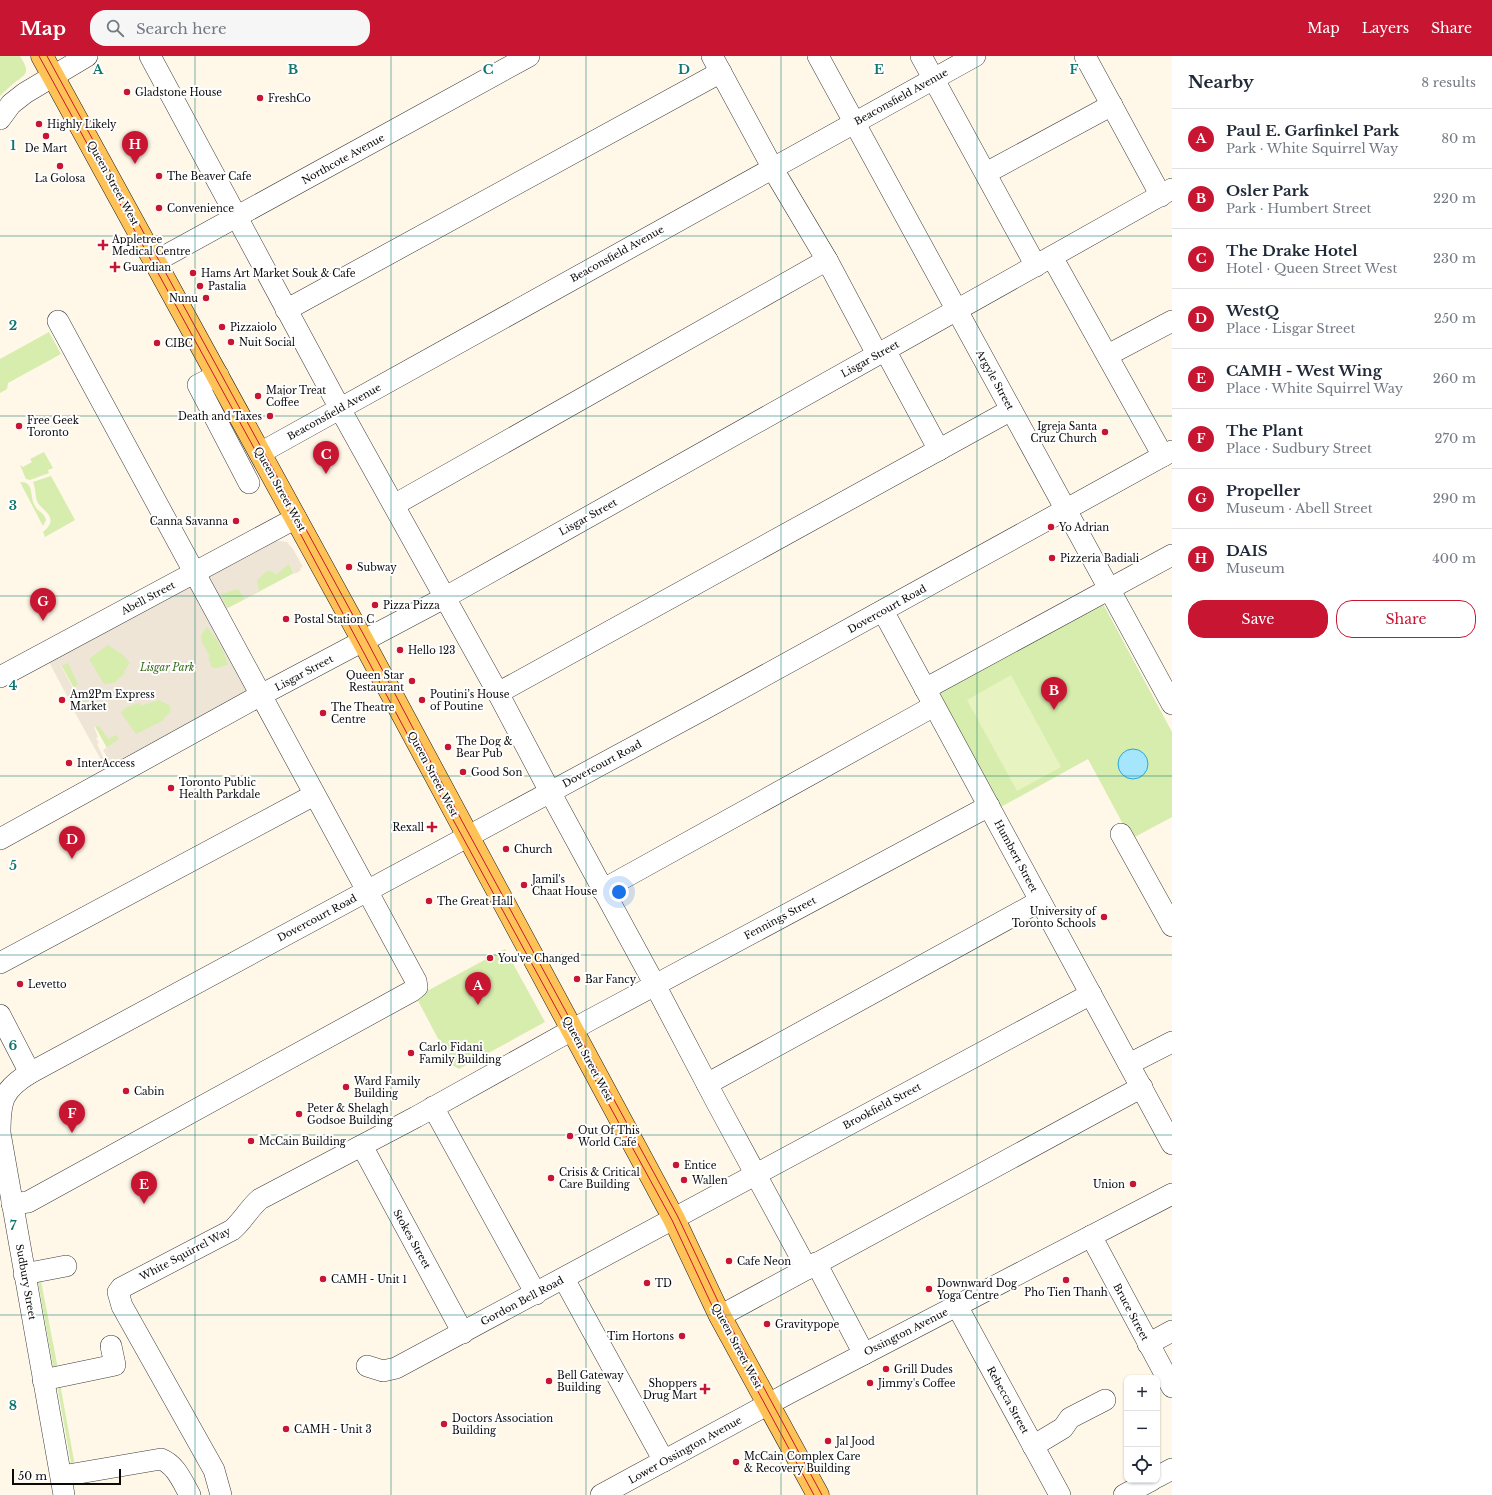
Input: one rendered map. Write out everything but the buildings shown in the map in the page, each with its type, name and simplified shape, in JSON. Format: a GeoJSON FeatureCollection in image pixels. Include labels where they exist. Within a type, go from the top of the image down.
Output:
{"type":"FeatureCollection","features":[{"type":"Feature","properties":{"kind":"main road","name":"Queen Street West"},"geometry":{"type":"LineString","coordinates":[[42,56],[156,261],[363,641],[674,1219],[720,1316],[818,1495]]}},
{"type":"Feature","properties":{"kind":"street"},"geometry":{"type":"LineString","coordinates":[[0,119],[11,104],[25,93],[87,56]]}},
{"type":"Feature","properties":{"kind":"street"},"geometry":{"type":"LineString","coordinates":[[150,56],[286,310],[444,598],[498,693],[602,890],[655,984],[707,1084],[756,1173],[864,1354]]}},
{"type":"Feature","properties":{"kind":"street","name":"Northcote Avenue"},"geometry":{"type":"LineString","coordinates":[[156,261],[237,218],[529,56]]}},
{"type":"Feature","properties":{"kind":"street","name":"Argyle Street"},"geometry":{"type":"LineString","coordinates":[[818,56],[1172,704]]}},
{"type":"Feature","properties":{"kind":"street"},"geometry":{"type":"LineString","coordinates":[[921,56],[986,173],[1108,355],[1168,453]]}},
{"type":"Feature","properties":{"kind":"street","name":"Beaconsfield Avenue"},"geometry":{"type":"LineString","coordinates":[[260,453],[772,167],[975,56]]}},
{"type":"Feature","properties":{"kind":"street"},"geometry":{"type":"LineString","coordinates":[[1085,56],[1112,105],[1166,192]]}},
{"type":"Feature","properties":{"kind":"street"},"geometry":{"type":"LineString","coordinates":[[286,310],[716,64],[772,167],[939,450]]}},
{"type":"Feature","properties":{"kind":"street"},"geometry":{"type":"LineString","coordinates":[[986,173],[1112,105]]}},
{"type":"Feature","properties":{"kind":"street","name":"Lisgar Street"},"geometry":{"type":"LineString","coordinates":[[0,838],[261,695],[444,598],[881,352],[958,311],[1166,192]]}},
{"type":"Feature","properties":{"kind":"street"},"geometry":{"type":"LineString","coordinates":[[394,505],[827,260]]}},
{"type":"Feature","properties":{"kind":"street"},"geometry":{"type":"LineString","coordinates":[[12,1204],[28,1202],[412,991],[416,987],[416,981],[368,891],[314,795],[58,321]]}},
{"type":"Feature","properties":{"kind":"street"},"geometry":{"type":"LineString","coordinates":[[1108,355],[1172,321]]}},
{"type":"Feature","properties":{"kind":"street"},"geometry":{"type":"LineString","coordinates":[[218,375],[198,386],[249,483]]}},
{"type":"Feature","properties":{"kind":"street"},"geometry":{"type":"LineString","coordinates":[[498,693],[1011,410]]}},
{"type":"Feature","properties":{"kind":"street"},"geometry":{"type":"LineString","coordinates":[[218,423],[238,412]]}},
{"type":"Feature","properties":{"kind":"street","name":"Dovercourt Road"},"geometry":{"type":"LineString","coordinates":[[30,1073],[551,792],[883,611],[1168,453]]}},
{"type":"Feature","properties":{"kind":"street","name":"Abell Street"},"geometry":{"type":"LineString","coordinates":[[0,677],[296,518]]}},
{"type":"Feature","properties":{"kind":"street"},"geometry":{"type":"LineString","coordinates":[[602,890],[1109,590],[1172,555]]}},
{"type":"Feature","properties":{"kind":"street","name":"Humbert Street"},"geometry":{"type":"LineString","coordinates":[[883,611],[1172,1144]]}},
{"type":"Feature","properties":{"kind":"street"},"geometry":{"type":"LineString","coordinates":[[0,963],[314,795]]}},
{"type":"Feature","properties":{"kind":"street","name":"Fennings Street"},"geometry":{"type":"LineString","coordinates":[[572,1030],[655,984],[989,806]]}},
{"type":"Feature","properties":{"kind":"street"},"geometry":{"type":"LineString","coordinates":[[1121,834],[1172,926]]}},
{"type":"Feature","properties":{"kind":"street"},"geometry":{"type":"LineString","coordinates":[[707,1084],[1040,901]]}},
{"type":"Feature","properties":{"kind":"street","name":"Brookfield Street"},"geometry":{"type":"LineString","coordinates":[[674,1219],[756,1173],[1091,994]]}},
{"type":"Feature","properties":{"kind":"street"},"geometry":{"type":"LineString","coordinates":[[0,1015],[30,1073]]}},
{"type":"Feature","properties":{"kind":"street","name":"White Squirrel Way"},"geometry":{"type":"LineString","coordinates":[[221,1495],[214,1470],[122,1306],[118,1292],[125,1285],[232,1230],[241,1223],[253,1205],[260,1199],[362,1146],[572,1030]]}},
{"type":"Feature","properties":{"kind":"street"},"geometry":{"type":"LineString","coordinates":[[1129,1064],[1172,1042]]}},
{"type":"Feature","properties":{"kind":"street","name":"Sudbury Street"},"geometry":{"type":"LineString","coordinates":[[30,1073],[10,1086],[0,1111],[0,1133],[63,1486]]}},
{"type":"Feature","properties":{"kind":"street"},"geometry":{"type":"LineString","coordinates":[[720,1316],[1142,1087]]}},
{"type":"Feature","properties":{"kind":"street"},"geometry":{"type":"LineString","coordinates":[[433,1107],[536,1294]]}},
{"type":"Feature","properties":{"kind":"street","name":"Stokes Street"},"geometry":{"type":"LineString","coordinates":[[362,1146],[462,1333]]}},
{"type":"Feature","properties":{"kind":"street","name":"Ossington Avenue"},"geometry":{"type":"LineString","coordinates":[[768,1404],[1172,1194]]}},
{"type":"Feature","properties":{"kind":"street","name":"Gordon Bell Road"},"geometry":{"type":"LineString","coordinates":[[367,1366],[383,1371],[396,1368],[674,1219]]}},
{"type":"Feature","properties":{"kind":"street","name":"Bruce Street"},"geometry":{"type":"LineString","coordinates":[[1091,1236],[1172,1388]]}},
{"type":"Feature","properties":{"kind":"street"},"geometry":{"type":"LineString","coordinates":[[24,1274],[66,1266]]}},
{"type":"Feature","properties":{"kind":"street"},"geometry":{"type":"LineString","coordinates":[[564,1279],[664,1461]]}},
{"type":"Feature","properties":{"kind":"street","name":"Rebecca Street"},"geometry":{"type":"LineString","coordinates":[[957,1306],[1060,1495]]}},
{"type":"Feature","properties":{"kind":"street"},"geometry":{"type":"LineString","coordinates":[[1148,1344],[1172,1331]]}},
{"type":"Feature","properties":{"kind":"street"},"geometry":{"type":"LineString","coordinates":[[43,1380],[115,1365],[111,1346]]}},
{"type":"Feature","properties":{"kind":"street"},"geometry":{"type":"LineString","coordinates":[[1033,1446],[1063,1428],[1070,1418],[1105,1400]]}},
{"type":"Feature","properties":{"kind":"street","name":"Lower Ossington Avenue"},"geometry":{"type":"LineString","coordinates":[[601,1495],[768,1404]]}},
{"type":"Feature","properties":{"kind":"street"},"geometry":{"type":"LineString","coordinates":[[63,1486],[161,1459],[167,1462],[175,1470],[190,1495]]}},
{"type":"Feature","properties":{"kind":"street"},"geometry":{"type":"LineString","coordinates":[[1160,1475],[1172,1469]]}},
{"type":"Feature","properties":{"kind":"street"},"geometry":{"type":"LineString","coordinates":[[1124,1495],[1146,1483]]}},
{"type":"Feature","properties":{"kind":"green space"},"geometry":{"type":"Polygon","coordinates":[[[0,56],[20,56],[25,65],[26,71],[23,76],[0,96],[0,56]]]}},
{"type":"Feature","properties":{"kind":"green space"},"geometry":{"type":"Polygon","coordinates":[[[49,332],[61,354],[8,383],[7,389],[0,393],[0,359],[49,332]]]}},
{"type":"Feature","properties":{"kind":"green space"},"geometry":{"type":"Polygon","coordinates":[[[44,452],[53,468],[48,470],[49,473],[30,480],[26,479],[20,465],[23,467],[32,462],[30,459],[44,452]]]}},
{"type":"Feature","properties":{"kind":"green space"},"geometry":{"type":"Polygon","coordinates":[[[51,476],[75,520],[45,537],[43,532],[48,527],[50,518],[37,501],[33,482],[51,476]]]}},
{"type":"Feature","properties":{"kind":"green space"},"geometry":{"type":"Polygon","coordinates":[[[20,482],[28,484],[30,487],[33,502],[38,510],[44,515],[46,520],[43,526],[20,482]]]}},
{"type":"Feature","properties":{"kind":"green space","name":"Lisgar Park"},"geometry":{"type":"Polygon","coordinates":[[[278,544],[294,573],[211,617],[249,686],[113,759],[60,663],[278,544]]]}},
{"type":"Feature","properties":{"kind":"green space"},"geometry":{"type":"Polygon","coordinates":[[[1101,600],[1172,732],[1172,817],[1131,839],[1088,759],[999,808],[936,688],[1101,600]]]}},
{"type":"Feature","properties":{"kind":"green space"},"geometry":{"type":"Polygon","coordinates":[[[1011,675],[1061,767],[1017,791],[967,700],[1011,675]]]}},
{"type":"Feature","properties":{"kind":"green space"},"geometry":{"type":"Polygon","coordinates":[[[505,949],[545,1022],[459,1069],[452,1065],[416,997],[505,949]]]}},
{"type":"Feature","properties":{"kind":"green space"},"geometry":{"type":"Polygon","coordinates":[[[41,1281],[58,1369],[53,1366],[38,1282],[41,1281]]]}},
{"type":"Feature","properties":{"kind":"green space"},"geometry":{"type":"Polygon","coordinates":[[[60,1384],[75,1466],[71,1463],[58,1390],[60,1384]]]}},
{"type":"Feature","properties":{"kind":"shaded area","name":"Lisgar Park"},"geometry":{"type":"Polygon","coordinates":[[[278,541],[287,542],[293,549],[303,567],[300,568],[301,570],[295,574],[289,564],[276,575],[273,572],[267,571],[257,580],[259,591],[245,599],[238,589],[221,594],[224,603],[228,608],[211,617],[250,690],[106,769],[73,709],[82,704],[84,707],[89,704],[86,700],[84,701],[82,696],[78,698],[74,694],[68,698],[49,662],[271,543],[278,541]],[[207,627],[201,635],[202,642],[210,657],[208,658],[212,667],[217,668],[228,665],[225,655],[217,640],[207,627]],[[108,645],[89,659],[104,684],[114,683],[125,673],[124,671],[130,663],[123,655],[108,645]],[[68,663],[61,666],[73,688],[78,684],[68,663]],[[159,700],[141,706],[139,703],[125,708],[121,713],[136,734],[164,720],[163,719],[171,711],[169,705],[159,700]],[[100,726],[94,727],[98,737],[96,738],[99,743],[97,744],[104,759],[107,757],[103,750],[119,739],[116,735],[108,739],[101,730],[100,726]]]}},
{"type":"Feature","properties":{"kind":"water"},"geometry":{"type":"Polygon","coordinates":[[[1133,749],[1144,753],[1148,764],[1144,775],[1133,779],[1122,775],[1118,764],[1122,753],[1133,749]]]}},
{"type":"Feature","properties":{"kind":"tram line"},"geometry":{"type":"LineString","coordinates":[[39,56],[277,490],[450,814],[672,1220],[715,1312],[814,1495]]}},
{"type":"Feature","properties":{"kind":"tram line"},"geometry":{"type":"LineString","coordinates":[[47,56],[366,639],[462,821],[678,1217],[724,1314],[822,1495]]}},
{"type":"Feature","properties":{"kind":"place","name":"Gladstone House"},"geometry":{"type":"Point","coordinates":[127,92]}},
{"type":"Feature","properties":{"kind":"place","name":"FreshCo"},"geometry":{"type":"Point","coordinates":[260,98]}},
{"type":"Feature","properties":{"kind":"place","name":"Highly Likely"},"geometry":{"type":"Point","coordinates":[39,124]}},
{"type":"Feature","properties":{"kind":"place","name":"De Mart"},"geometry":{"type":"Point","coordinates":[46,136]}},
{"type":"Feature","properties":{"kind":"place","name":"DAIS"},"geometry":{"type":"Point","coordinates":[135,164]}},
{"type":"Feature","properties":{"kind":"place","name":"La Golosa"},"geometry":{"type":"Point","coordinates":[60,166]}},
{"type":"Feature","properties":{"kind":"place","name":"The Beaver Cafe"},"geometry":{"type":"Point","coordinates":[159,176]}},
{"type":"Feature","properties":{"kind":"place","name":"Convenience"},"geometry":{"type":"Point","coordinates":[159,208]}},
{"type":"Feature","properties":{"kind":"place","name":"Appletree Medical Centre"},"geometry":{"type":"Point","coordinates":[103,245]}},
{"type":"Feature","properties":{"kind":"place","name":"Guardian"},"geometry":{"type":"Point","coordinates":[115,267]}},
{"type":"Feature","properties":{"kind":"place","name":"Hams Art Market Souk & Cafe"},"geometry":{"type":"Point","coordinates":[193,273]}},
{"type":"Feature","properties":{"kind":"place","name":"Pastalia"},"geometry":{"type":"Point","coordinates":[200,286]}},
{"type":"Feature","properties":{"kind":"place","name":"Nunu"},"geometry":{"type":"Point","coordinates":[206,298]}},
{"type":"Feature","properties":{"kind":"place","name":"Pizzaiolo"},"geometry":{"type":"Point","coordinates":[222,327]}},
{"type":"Feature","properties":{"kind":"place","name":"Nuit Social"},"geometry":{"type":"Point","coordinates":[231,342]}},
{"type":"Feature","properties":{"kind":"place","name":"CIBC"},"geometry":{"type":"Point","coordinates":[157,343]}},
{"type":"Feature","properties":{"kind":"place","name":"Major Treat Coffee"},"geometry":{"type":"Point","coordinates":[258,396]}},
{"type":"Feature","properties":{"kind":"place","name":"Death and Taxes"},"geometry":{"type":"Point","coordinates":[270,416]}},
{"type":"Feature","properties":{"kind":"place","name":"Free Geek Toronto"},"geometry":{"type":"Point","coordinates":[19,426]}},
{"type":"Feature","properties":{"kind":"place","name":"Igreja Santa Cruz Church"},"geometry":{"type":"Point","coordinates":[1105,432]}},
{"type":"Feature","properties":{"kind":"place","name":"The Drake Hotel"},"geometry":{"type":"Point","coordinates":[326,474]}},
{"type":"Feature","properties":{"kind":"place","name":"Canna Savanna"},"geometry":{"type":"Point","coordinates":[236,521]}},
{"type":"Feature","properties":{"kind":"place","name":"Yo Adrian"},"geometry":{"type":"Point","coordinates":[1051,527]}},
{"type":"Feature","properties":{"kind":"place","name":"Pizzeria Badiali"},"geometry":{"type":"Point","coordinates":[1052,558]}},
{"type":"Feature","properties":{"kind":"place","name":"Subway"},"geometry":{"type":"Point","coordinates":[349,567]}},
{"type":"Feature","properties":{"kind":"place","name":"Pizza Pizza"},"geometry":{"type":"Point","coordinates":[375,605]}},
{"type":"Feature","properties":{"kind":"place","name":"Postal Station C"},"geometry":{"type":"Point","coordinates":[286,619]}},
{"type":"Feature","properties":{"kind":"place","name":"Propeller"},"geometry":{"type":"Point","coordinates":[43,621]}},
{"type":"Feature","properties":{"kind":"place","name":"Hello 123"},"geometry":{"type":"Point","coordinates":[400,650]}},
{"type":"Feature","properties":{"kind":"place","name":"Queen Star Restaurant"},"geometry":{"type":"Point","coordinates":[412,681]}},
{"type":"Feature","properties":{"kind":"place","name":"Am2Pm Express Market"},"geometry":{"type":"Point","coordinates":[62,700]}},
{"type":"Feature","properties":{"kind":"place","name":"Poutini’s House of Poutine"},"geometry":{"type":"Point","coordinates":[422,700]}},
{"type":"Feature","properties":{"kind":"place","name":"Osler Park"},"geometry":{"type":"Point","coordinates":[1054,710]}},
{"type":"Feature","properties":{"kind":"place","name":"The Theatre Centre"},"geometry":{"type":"Point","coordinates":[323,713]}},
{"type":"Feature","properties":{"kind":"place","name":"The Dog & Bear Pub"},"geometry":{"type":"Point","coordinates":[448,747]}},
{"type":"Feature","properties":{"kind":"place","name":"InterAccess"},"geometry":{"type":"Point","coordinates":[69,763]}},
{"type":"Feature","properties":{"kind":"place","name":"Good Son"},"geometry":{"type":"Point","coordinates":[463,772]}},
{"type":"Feature","properties":{"kind":"place","name":"Toronto Public Health Parkdale"},"geometry":{"type":"Point","coordinates":[171,788]}},
{"type":"Feature","properties":{"kind":"place","name":"Rexall"},"geometry":{"type":"Point","coordinates":[432,827]}},
{"type":"Feature","properties":{"kind":"place","name":"Church"},"geometry":{"type":"Point","coordinates":[506,849]}},
{"type":"Feature","properties":{"kind":"place","name":"WestQ"},"geometry":{"type":"Point","coordinates":[72,859]}},
{"type":"Feature","properties":{"kind":"place","name":"Jamil's Chaat House"},"geometry":{"type":"Point","coordinates":[524,885]}},
{"type":"Feature","properties":{"kind":"place","name":"The Great Hall"},"geometry":{"type":"Point","coordinates":[429,901]}},
{"type":"Feature","properties":{"kind":"place","name":"University of Toronto Schools"},"geometry":{"type":"Point","coordinates":[1104,917]}},
{"type":"Feature","properties":{"kind":"place","name":"You've Changed"},"geometry":{"type":"Point","coordinates":[490,958]}},
{"type":"Feature","properties":{"kind":"place","name":"Bar Fancy"},"geometry":{"type":"Point","coordinates":[577,979]}},
{"type":"Feature","properties":{"kind":"place","name":"Levetto"},"geometry":{"type":"Point","coordinates":[20,984]}},
{"type":"Feature","properties":{"kind":"place","name":"Paul E. Garfinkel Park"},"geometry":{"type":"Point","coordinates":[478,1005]}},
{"type":"Feature","properties":{"kind":"place","name":"Carlo Fidani Family Building"},"geometry":{"type":"Point","coordinates":[411,1053]}},
{"type":"Feature","properties":{"kind":"place","name":"Ward Family Building"},"geometry":{"type":"Point","coordinates":[346,1087]}},
{"type":"Feature","properties":{"kind":"place","name":"Cabin"},"geometry":{"type":"Point","coordinates":[126,1091]}},
{"type":"Feature","properties":{"kind":"place","name":"Peter & Shelagh Godsoe Building"},"geometry":{"type":"Point","coordinates":[299,1114]}},
{"type":"Feature","properties":{"kind":"place","name":"The Plant"},"geometry":{"type":"Point","coordinates":[72,1133]}},
{"type":"Feature","properties":{"kind":"place","name":"Out Of This World Café"},"geometry":{"type":"Point","coordinates":[570,1136]}},
{"type":"Feature","properties":{"kind":"place","name":"McCain Building"},"geometry":{"type":"Point","coordinates":[251,1141]}},
{"type":"Feature","properties":{"kind":"place","name":"Entice"},"geometry":{"type":"Point","coordinates":[676,1165]}},
{"type":"Feature","properties":{"kind":"place","name":"Crisis & Critical Care Building"},"geometry":{"type":"Point","coordinates":[551,1178]}},
{"type":"Feature","properties":{"kind":"place","name":"Wallen"},"geometry":{"type":"Point","coordinates":[684,1180]}},
{"type":"Feature","properties":{"kind":"place","name":"Union"},"geometry":{"type":"Point","coordinates":[1133,1184]}},
{"type":"Feature","properties":{"kind":"place","name":"CAMH - West Wing"},"geometry":{"type":"Point","coordinates":[144,1204]}},
{"type":"Feature","properties":{"kind":"place","name":"Cafe Neon"},"geometry":{"type":"Point","coordinates":[729,1261]}},
{"type":"Feature","properties":{"kind":"place","name":"CAMH - Unit 1"},"geometry":{"type":"Point","coordinates":[323,1279]}},
{"type":"Feature","properties":{"kind":"place","name":"Pho Tien Thanh"},"geometry":{"type":"Point","coordinates":[1066,1280]}},
{"type":"Feature","properties":{"kind":"place","name":"TD"},"geometry":{"type":"Point","coordinates":[647,1283]}},
{"type":"Feature","properties":{"kind":"place","name":"Downward Dog Yoga Centre"},"geometry":{"type":"Point","coordinates":[929,1289]}},
{"type":"Feature","properties":{"kind":"place","name":"Gravitypope"},"geometry":{"type":"Point","coordinates":[767,1324]}},
{"type":"Feature","properties":{"kind":"place","name":"Tim Hortons"},"geometry":{"type":"Point","coordinates":[682,1336]}},
{"type":"Feature","properties":{"kind":"place","name":"Grill Dudes"},"geometry":{"type":"Point","coordinates":[886,1369]}},
{"type":"Feature","properties":{"kind":"place","name":"Bell Gateway Building"},"geometry":{"type":"Point","coordinates":[549,1381]}},
{"type":"Feature","properties":{"kind":"place","name":"Jimmy's Coffee"},"geometry":{"type":"Point","coordinates":[870,1383]}},
{"type":"Feature","properties":{"kind":"place","name":"Shoppers Drug Mart"},"geometry":{"type":"Point","coordinates":[705,1389]}},
{"type":"Feature","properties":{"kind":"place","name":"Doctors Association Building"},"geometry":{"type":"Point","coordinates":[444,1424]}},
{"type":"Feature","properties":{"kind":"place","name":"CAMH - Unit 3"},"geometry":{"type":"Point","coordinates":[286,1429]}},
{"type":"Feature","properties":{"kind":"place","name":"Jal Jood"},"geometry":{"type":"Point","coordinates":[828,1441]}},
{"type":"Feature","properties":{"kind":"place","name":"McCain Complex Care & Recovery Building"},"geometry":{"type":"Point","coordinates":[736,1462]}}]}
